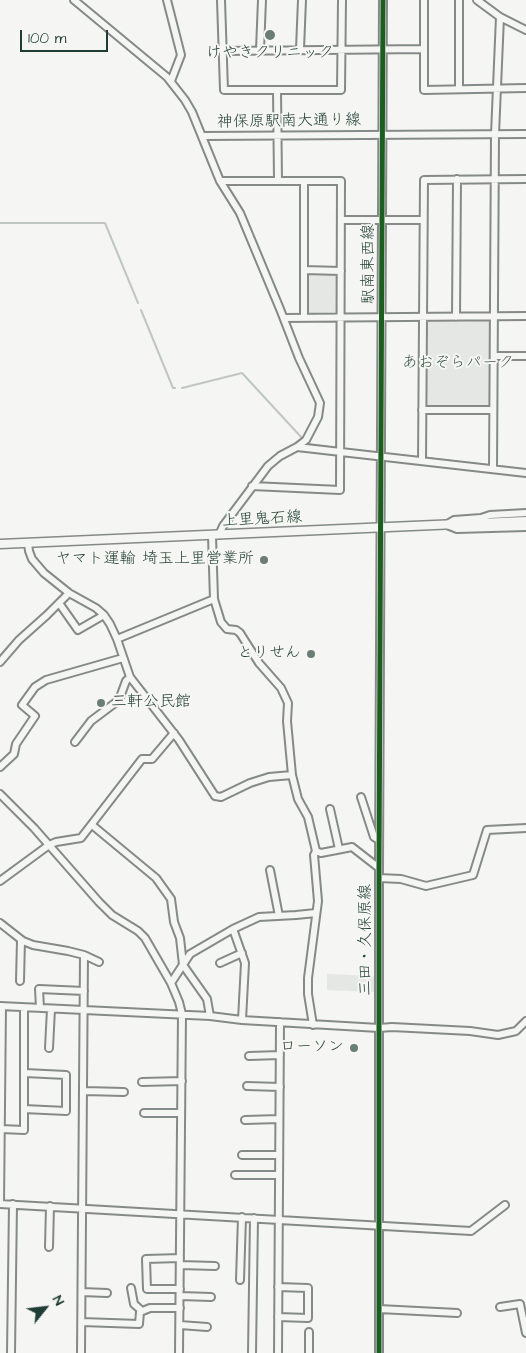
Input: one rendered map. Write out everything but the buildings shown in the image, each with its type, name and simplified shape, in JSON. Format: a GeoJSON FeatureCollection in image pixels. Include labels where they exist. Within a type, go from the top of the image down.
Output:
{"type":"FeatureCollection","features":[{"type":"Feature","properties":{"kind":"main road","name":"上里鬼石線"},"geometry":{"type":"LineString","coordinates":[[0,544],[526,521]]}},
{"type":"Feature","properties":{"kind":"street"},"geometry":{"type":"LineString","coordinates":[[74,0],[171,81],[192,112],[220,181],[240,213],[299,358],[320,403],[318,417],[311,432],[297,447],[274,460],[216,535],[214,599],[224,627],[240,633],[259,663],[277,682],[286,698],[292,775],[298,799],[308,818],[316,851],[314,855],[318,901],[308,986],[308,1001],[313,1025]]}},
{"type":"Feature","properties":{"kind":"street"},"geometry":{"type":"LineString","coordinates":[[167,0],[181,55],[171,81]]}},
{"type":"Feature","properties":{"kind":"street"},"geometry":{"type":"LineString","coordinates":[[221,0],[224,90],[341,90],[342,0]]}},
{"type":"Feature","properties":{"kind":"street"},"geometry":{"type":"LineString","coordinates":[[260,50],[262,0]]}},
{"type":"Feature","properties":{"kind":"street"},"geometry":{"type":"LineString","coordinates":[[300,50],[302,0]]}},
{"type":"Feature","properties":{"kind":"street","name":"駅南東西線"},"geometry":{"type":"LineString","coordinates":[[382,528],[384,0]]}},
{"type":"Feature","properties":{"kind":"street"},"geometry":{"type":"LineString","coordinates":[[424,0],[424,90],[526,88]]}},
{"type":"Feature","properties":{"kind":"street"},"geometry":{"type":"LineString","coordinates":[[459,0],[459,89]]}},
{"type":"Feature","properties":{"kind":"street"},"geometry":{"type":"LineString","coordinates":[[477,0],[500,17],[526,30]]}},
{"type":"Feature","properties":{"kind":"street"},"geometry":{"type":"LineString","coordinates":[[493,469],[494,179],[500,17]]}},
{"type":"Feature","properties":{"kind":"street"},"geometry":{"type":"LineString","coordinates":[[222,51],[424,49]]}},
{"type":"Feature","properties":{"kind":"street"},"geometry":{"type":"LineString","coordinates":[[277,90],[278,181]]}},
{"type":"Feature","properties":{"kind":"street","name":"神保原駅南大通り線"},"geometry":{"type":"LineString","coordinates":[[202,136],[526,134]]}},
{"type":"Feature","properties":{"kind":"street"},"geometry":{"type":"LineString","coordinates":[[456,317],[457,179]]}},
{"type":"Feature","properties":{"kind":"street"},"geometry":{"type":"LineString","coordinates":[[422,461],[424,180],[526,179]]}},
{"type":"Feature","properties":{"kind":"street"},"geometry":{"type":"LineString","coordinates":[[220,181],[341,181],[340,490],[252,486]]}},
{"type":"Feature","properties":{"kind":"street"},"geometry":{"type":"LineString","coordinates":[[304,181],[304,318]]}},
{"type":"Feature","properties":{"kind":"street"},"geometry":{"type":"LineString","coordinates":[[341,220],[423,220]]}},
{"type":"Feature","properties":{"kind":"street"},"geometry":{"type":"LineString","coordinates":[[304,270],[341,271]]}},
{"type":"Feature","properties":{"kind":"street"},"geometry":{"type":"LineString","coordinates":[[284,318],[526,316]]}},
{"type":"Feature","properties":{"kind":"street"},"geometry":{"type":"LineString","coordinates":[[494,356],[526,356]]}},
{"type":"Feature","properties":{"kind":"street"},"geometry":{"type":"LineString","coordinates":[[422,410],[493,410]]}},
{"type":"Feature","properties":{"kind":"street"},"geometry":{"type":"LineString","coordinates":[[297,447],[526,473]]}},
{"type":"Feature","properties":{"kind":"street"},"geometry":{"type":"LineString","coordinates":[[446,525],[454,520],[526,513]]}},
{"type":"Feature","properties":{"kind":"street"},"geometry":{"type":"LineString","coordinates":[[446,525],[457,529],[526,527]]}},
{"type":"Feature","properties":{"kind":"street","name":"三田・久保原線"},"geometry":{"type":"LineString","coordinates":[[379,1353],[379,840],[382,528]]}},
{"type":"Feature","properties":{"kind":"street"},"geometry":{"type":"LineString","coordinates":[[28,543],[29,551],[37,566],[68,593],[96,608],[104,615],[117,639],[130,677],[174,733],[215,796],[221,797],[250,783],[269,777],[292,775]]}},
{"type":"Feature","properties":{"kind":"street"},"geometry":{"type":"LineString","coordinates":[[0,662],[19,640],[68,593]]}},
{"type":"Feature","properties":{"kind":"street"},"geometry":{"type":"LineString","coordinates":[[117,639],[214,599]]}},
{"type":"Feature","properties":{"kind":"street"},"geometry":{"type":"LineString","coordinates":[[59,603],[78,630],[104,615]]}},
{"type":"Feature","properties":{"kind":"street"},"geometry":{"type":"LineString","coordinates":[[0,766],[14,754],[16,744],[35,716],[22,705],[35,687],[46,680],[123,658]]}},
{"type":"Feature","properties":{"kind":"street"},"geometry":{"type":"LineString","coordinates":[[75,742],[91,721],[119,700],[126,681],[130,677]]}},
{"type":"Feature","properties":{"kind":"street"},"geometry":{"type":"LineString","coordinates":[[0,881],[49,844],[81,838],[142,759],[152,759],[174,733]]}},
{"type":"Feature","properties":{"kind":"street"},"geometry":{"type":"LineString","coordinates":[[0,794],[49,844],[112,915],[138,931],[145,938],[171,983],[179,1002],[182,1014],[179,1353]]}},
{"type":"Feature","properties":{"kind":"street"},"geometry":{"type":"LineString","coordinates":[[361,797],[374,837],[379,840]]}},
{"type":"Feature","properties":{"kind":"street"},"geometry":{"type":"LineString","coordinates":[[330,808],[339,849]]}},
{"type":"Feature","properties":{"kind":"street"},"geometry":{"type":"LineString","coordinates":[[92,825],[156,878],[171,899],[174,922],[180,938],[183,965],[207,1000],[210,1016]]}},
{"type":"Feature","properties":{"kind":"street"},"geometry":{"type":"LineString","coordinates":[[379,878],[401,878],[426,886],[473,875],[487,830],[526,828]]}},
{"type":"Feature","properties":{"kind":"street"},"geometry":{"type":"LineString","coordinates":[[316,851],[321,853],[352,847],[379,868]]}},
{"type":"Feature","properties":{"kind":"street"},"geometry":{"type":"LineString","coordinates":[[270,870],[279,916]]}},
{"type":"Feature","properties":{"kind":"street"},"geometry":{"type":"LineString","coordinates":[[171,983],[190,954],[233,929],[259,917],[316,913]]}},
{"type":"Feature","properties":{"kind":"street"},"geometry":{"type":"LineString","coordinates":[[0,923],[21,940],[33,946],[84,955],[99,962]]}},
{"type":"Feature","properties":{"kind":"street"},"geometry":{"type":"LineString","coordinates":[[233,929],[242,953],[249,961],[242,1020]]}},
{"type":"Feature","properties":{"kind":"street"},"geometry":{"type":"LineString","coordinates":[[20,981],[21,940]]}},
{"type":"Feature","properties":{"kind":"street"},"geometry":{"type":"LineString","coordinates":[[220,963],[242,953]]}},
{"type":"Feature","properties":{"kind":"street"},"geometry":{"type":"LineString","coordinates":[[81,1353],[84,955]]}},
{"type":"Feature","properties":{"kind":"street"},"geometry":{"type":"LineString","coordinates":[[40,1008],[39,989],[84,991]]}},
{"type":"Feature","properties":{"kind":"street"},"geometry":{"type":"LineString","coordinates":[[505,1205],[471,1231],[0,1204],[1,1006],[182,1014],[313,1025],[411,1028],[498,1035],[516,1031],[526,1021]]}},
{"type":"Feature","properties":{"kind":"street"},"geometry":{"type":"LineString","coordinates":[[1,1129],[24,1130],[24,1008]]}},
{"type":"Feature","properties":{"kind":"street"},"geometry":{"type":"LineString","coordinates":[[50,1048],[51,1009]]}},
{"type":"Feature","properties":{"kind":"street"},"geometry":{"type":"LineString","coordinates":[[278,1353],[280,1022]]}},
{"type":"Feature","properties":{"kind":"street"},"geometry":{"type":"LineString","coordinates":[[249,1056],[280,1056]]}},
{"type":"Feature","properties":{"kind":"street"},"geometry":{"type":"LineString","coordinates":[[24,1109],[66,1111],[66,1075],[25,1073]]}},
{"type":"Feature","properties":{"kind":"street"},"geometry":{"type":"LineString","coordinates":[[142,1082],[182,1081]]}},
{"type":"Feature","properties":{"kind":"street"},"geometry":{"type":"LineString","coordinates":[[247,1086],[280,1087]]}},
{"type":"Feature","properties":{"kind":"street"},"geometry":{"type":"LineString","coordinates":[[84,1091],[124,1092]]}},
{"type":"Feature","properties":{"kind":"street"},"geometry":{"type":"LineString","coordinates":[[144,1113],[181,1114]]}},
{"type":"Feature","properties":{"kind":"street"},"geometry":{"type":"LineString","coordinates":[[245,1120],[279,1119]]}},
{"type":"Feature","properties":{"kind":"street"},"geometry":{"type":"LineString","coordinates":[[242,1155],[279,1155]]}},
{"type":"Feature","properties":{"kind":"street"},"geometry":{"type":"LineString","coordinates":[[235,1175],[278,1175]]}},
{"type":"Feature","properties":{"kind":"street"},"geometry":{"type":"LineString","coordinates":[[11,1353],[13,1204]]}},
{"type":"Feature","properties":{"kind":"street"},"geometry":{"type":"LineString","coordinates":[[49,1247],[50,1206]]}},
{"type":"Feature","properties":{"kind":"street"},"geometry":{"type":"LineString","coordinates":[[240,1280],[242,1217]]}},
{"type":"Feature","properties":{"kind":"street"},"geometry":{"type":"LineString","coordinates":[[252,1353],[254,1218]]}},
{"type":"Feature","properties":{"kind":"street"},"geometry":{"type":"LineString","coordinates":[[211,1298],[147,1289],[146,1259],[215,1266]]}},
{"type":"Feature","properties":{"kind":"street"},"geometry":{"type":"LineString","coordinates":[[278,1287],[308,1288],[308,1318],[278,1317]]}},
{"type":"Feature","properties":{"kind":"street"},"geometry":{"type":"LineString","coordinates":[[131,1288],[134,1304],[142,1311]]}},
{"type":"Feature","properties":{"kind":"street"},"geometry":{"type":"LineString","coordinates":[[82,1292],[107,1293]]}},
{"type":"Feature","properties":{"kind":"street"},"geometry":{"type":"LineString","coordinates":[[500,1307],[520,1304],[526,1333]]}},
{"type":"Feature","properties":{"kind":"street"},"geometry":{"type":"LineString","coordinates":[[82,1322],[139,1324],[140,1312],[142,1311],[150,1308],[180,1308]]}},
{"type":"Feature","properties":{"kind":"street"},"geometry":{"type":"LineString","coordinates":[[379,1309],[457,1313]]}},
{"type":"Feature","properties":{"kind":"street"},"geometry":{"type":"LineString","coordinates":[[180,1325],[207,1326]]}},
{"type":"Feature","properties":{"kind":"street"},"geometry":{"type":"LineString","coordinates":[[309,1332],[309,1353]]}},
{"type":"Feature","properties":{"kind":"green space"},"geometry":{"type":"Polygon","coordinates":[[[309,273],[337,273],[339,275],[339,313],[337,315],[308,316],[306,314],[307,275],[309,273]]]}},
{"type":"Feature","properties":{"kind":"green space","name":"あおぞらパーク"},"geometry":{"type":"Polygon","coordinates":[[[489,320],[491,322],[491,405],[489,407],[427,407],[425,405],[426,323],[428,321],[489,320]]]}},
{"type":"Feature","properties":{"kind":"green space"},"geometry":{"type":"Polygon","coordinates":[[[327,974],[374,976],[374,992],[327,990],[327,974]]]}},
{"type":"Feature","properties":{"kind":"waterway"},"geometry":{"type":"LineString","coordinates":[[0,223],[105,223],[138,303]]}},
{"type":"Feature","properties":{"kind":"waterway"},"geometry":{"type":"LineString","coordinates":[[141,310],[173,388],[175,388]]}},
{"type":"Feature","properties":{"kind":"waterway"},"geometry":{"type":"LineString","coordinates":[[182,388],[242,373],[302,438]]}},
{"type":"Feature","properties":{"kind":"waterway"},"geometry":{"type":"LineString","coordinates":[[308,444],[336,448]]}},
{"type":"Feature","properties":{"kind":"waterway"},"geometry":{"type":"LineString","coordinates":[[345,449],[372,452]]}},
{"type":"Feature","properties":{"kind":"waterway"},"geometry":{"type":"LineString","coordinates":[[391,454],[417,457]]}},
{"type":"Feature","properties":{"kind":"waterway"},"geometry":{"type":"LineString","coordinates":[[427,458],[488,465]]}},
{"type":"Feature","properties":{"kind":"waterway"},"geometry":{"type":"LineString","coordinates":[[498,466],[523,469]]}},
{"type":"Feature","properties":{"kind":"cycle path"},"geometry":{"type":"LineString","coordinates":[[379,1353],[383,0]]}},
{"type":"Feature","properties":{"kind":"place","name":"けやきクリニック"},"geometry":{"type":"Point","coordinates":[270,35]}},
{"type":"Feature","properties":{"kind":"place","name":"ヤマト運輸 埼玉上里営業所"},"geometry":{"type":"Point","coordinates":[264,560]}},
{"type":"Feature","properties":{"kind":"place","name":"とりせん"},"geometry":{"type":"Point","coordinates":[311,654]}},
{"type":"Feature","properties":{"kind":"place","name":"三軒公民館"},"geometry":{"type":"Point","coordinates":[101,703]}},
{"type":"Feature","properties":{"kind":"place","name":"ローソン"},"geometry":{"type":"Point","coordinates":[354,1048]}}]}
